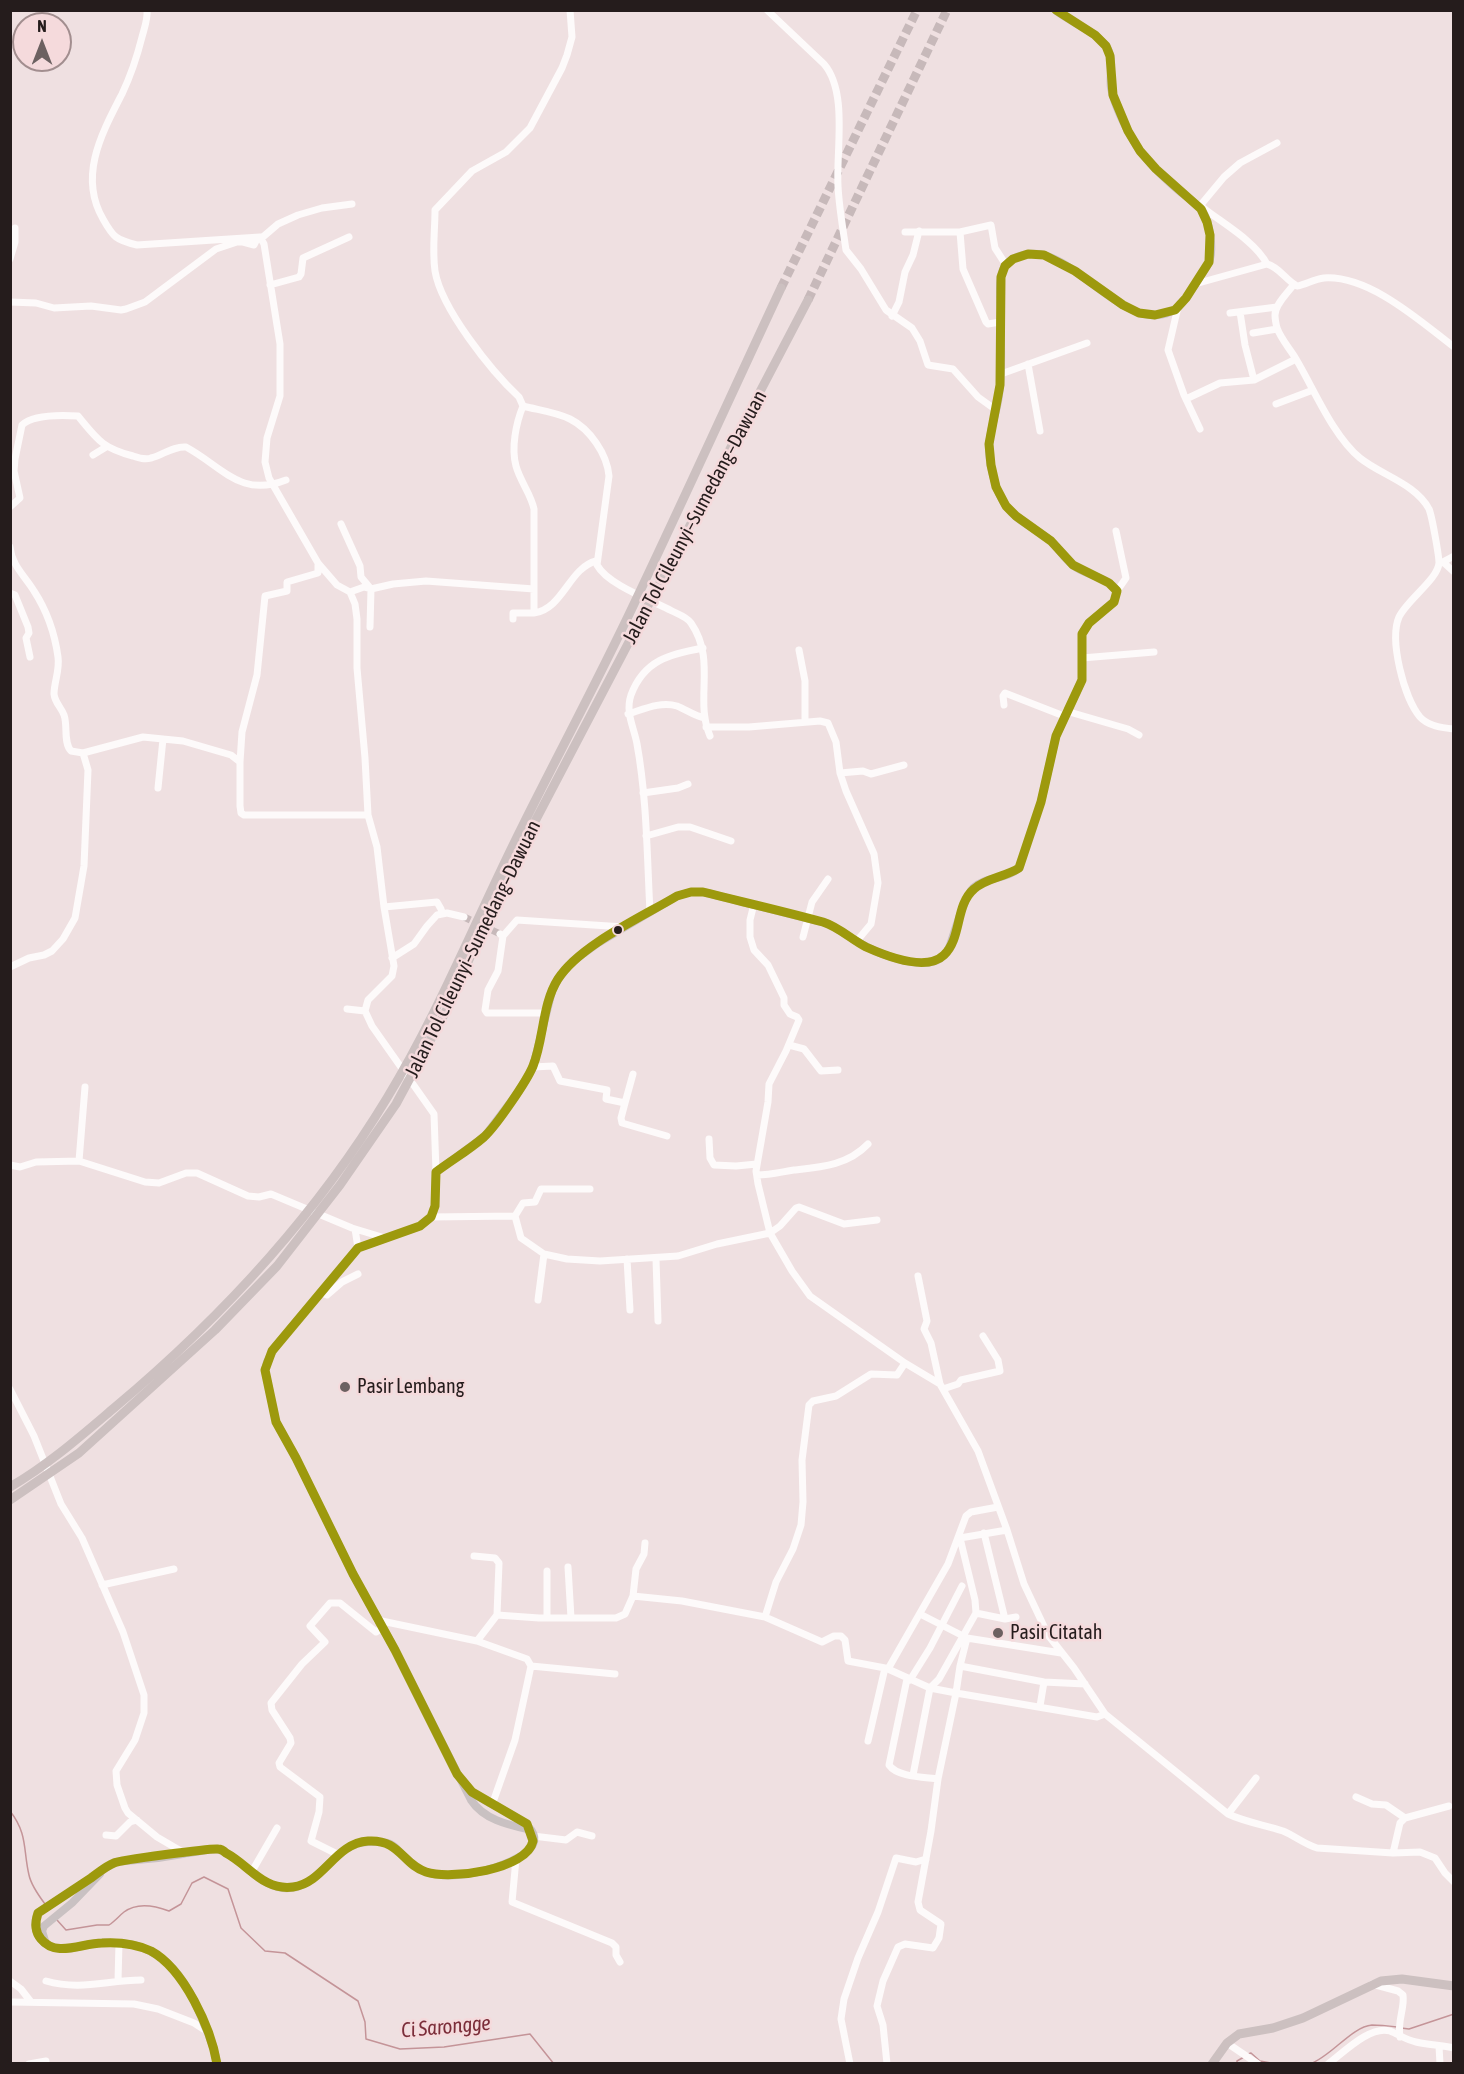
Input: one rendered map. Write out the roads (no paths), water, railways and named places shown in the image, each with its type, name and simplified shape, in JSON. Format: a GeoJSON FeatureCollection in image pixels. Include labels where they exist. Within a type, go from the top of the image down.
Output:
{"type":"FeatureCollection","features":[{"type":"Feature","properties":{"kind":"highway","name":"Jalan Tol Cileunyi–Sumedang–Dawuan"},"geometry":{"type":"LineString","coordinates":[[10,1487],[70,1445],[138,1388],[209,1322],[267,1262],[332,1178],[386,1099],[436,1009],[499,873],[633,607],[781,288]]}},
{"type":"Feature","properties":{"kind":"highway","name":"Jalan Tol Cileunyi–Sumedang–Dawuan"},"geometry":{"type":"LineString","coordinates":[[10,1500],[80,1453],[215,1330],[277,1266],[340,1185],[396,1104],[446,1011],[508,873],[808,300]]}},
{"type":"Feature","properties":{"kind":"highway"},"geometry":{"type":"LineString","coordinates":[[1212,2064],[1227,2043],[1246,2032],[1273,2028],[1303,2018],[1372,1984],[1394,1979],[1454,1986]]}},
{"type":"Feature","properties":{"kind":"main road"},"geometry":{"type":"LineString","coordinates":[[532,1833],[484,1814],[476,1807],[278,1426],[266,1375],[267,1362],[272,1351],[358,1248],[420,1226],[431,1218],[435,1206],[436,1172],[489,1133],[519,1091],[533,1067],[554,985],[572,962],[598,943],[676,896],[696,891],[711,892],[808,918],[833,926],[856,942],[882,953],[909,962],[930,963],[944,955],[951,944],[967,897],[973,889],[1019,868],[1041,802],[1054,743],[1082,680],[1084,629],[1114,602],[1118,591],[1113,584],[1075,567],[1063,558],[1057,547],[1016,518],[1004,504],[991,466],[989,452],[1001,375],[1002,275],[1006,265],[1023,255],[1043,255],[1070,266],[1119,302],[1142,314],[1156,316],[1169,313],[1178,307],[1206,268],[1210,255],[1204,213],[1153,166],[1132,138],[1116,106],[1107,48],[1094,34],[1055,10]]}},
{"type":"Feature","properties":{"kind":"main road"},"geometry":{"type":"LineString","coordinates":[[217,2064],[208,2032],[193,1996],[170,1963],[141,1947],[119,1943],[98,1943],[67,1949],[47,1946],[35,1928],[36,1917],[46,1906],[100,1870],[120,1861],[213,1849],[222,1850],[252,1873],[277,1887],[300,1886],[315,1877],[337,1854],[359,1842],[391,1843],[414,1866],[427,1873],[444,1875],[479,1872],[516,1859],[530,1850],[533,1842],[532,1833],[523,1821],[492,1805],[465,1787]]}},
{"type":"Feature","properties":{"kind":"main road"},"geometry":{"type":"LineString","coordinates":[[47,1946],[42,1931],[44,1926],[94,1882],[100,1870]]}},
{"type":"Feature","properties":{"kind":"street"},"geometry":{"type":"LineString","coordinates":[[147,10],[136,61],[104,128],[93,162],[95,206],[113,236],[123,242],[137,244],[260,237],[278,224],[298,215],[322,208],[352,204]]}},
{"type":"Feature","properties":{"kind":"street"},"geometry":{"type":"LineString","coordinates":[[534,612],[534,510],[531,497],[516,467],[514,448],[523,406],[519,397],[477,348],[448,305],[435,273],[433,248],[435,210],[472,171],[506,152],[530,128],[567,55],[572,37],[570,10]]}},
{"type":"Feature","properties":{"kind":"street"},"geometry":{"type":"LineString","coordinates":[[766,10],[830,71],[834,82],[839,110],[838,186],[846,250],[861,269],[881,304],[892,316],[912,328],[920,341],[928,365],[953,369],[978,397],[996,410]]}},
{"type":"Feature","properties":{"kind":"street"},"geometry":{"type":"LineString","coordinates":[[1277,143],[1240,163],[1224,177],[1199,206],[1254,246],[1262,254],[1267,264],[1276,268],[1294,284],[1300,286],[1316,279],[1327,278],[1358,283],[1381,294],[1454,347]]}},
{"type":"Feature","properties":{"kind":"street"},"geometry":{"type":"LineString","coordinates":[[905,232],[960,232],[991,226],[995,248],[1006,265]]}},
{"type":"Feature","properties":{"kind":"street"},"geometry":{"type":"LineString","coordinates":[[10,259],[15,242],[15,228]]}},
{"type":"Feature","properties":{"kind":"street"},"geometry":{"type":"LineString","coordinates":[[892,316],[899,302],[905,272],[913,255],[919,231]]}},
{"type":"Feature","properties":{"kind":"street"},"geometry":{"type":"LineString","coordinates":[[960,232],[963,270],[986,322],[988,324],[1000,322]]}},
{"type":"Feature","properties":{"kind":"street"},"geometry":{"type":"LineString","coordinates":[[260,237],[264,244],[280,344],[280,396],[267,438],[265,462],[273,486],[318,563],[337,585],[350,592],[355,604],[357,668],[368,815],[377,847],[394,971],[392,976],[368,1000],[365,1011],[372,1026],[434,1114],[436,1172]]}},
{"type":"Feature","properties":{"kind":"street"},"geometry":{"type":"LineString","coordinates":[[10,302],[63,308],[91,306],[121,310],[136,307],[216,249],[237,242],[248,242],[254,245],[260,237]]}},
{"type":"Feature","properties":{"kind":"street"},"geometry":{"type":"LineString","coordinates":[[270,285],[298,277],[301,274],[303,258],[349,237]]}},
{"type":"Feature","properties":{"kind":"street"},"geometry":{"type":"LineString","coordinates":[[1195,284],[1267,264]]}},
{"type":"Feature","properties":{"kind":"street"},"geometry":{"type":"LineString","coordinates":[[1294,284],[1276,308],[1277,329],[1349,446],[1360,458],[1414,493],[1426,505],[1434,526],[1441,563],[1454,572]]}},
{"type":"Feature","properties":{"kind":"street"},"geometry":{"type":"LineString","coordinates":[[1178,307],[1168,350],[1200,429]]}},
{"type":"Feature","properties":{"kind":"street"},"geometry":{"type":"LineString","coordinates":[[1230,313],[1276,308]]}},
{"type":"Feature","properties":{"kind":"street"},"geometry":{"type":"LineString","coordinates":[[1240,312],[1254,380]]}},
{"type":"Feature","properties":{"kind":"street"},"geometry":{"type":"LineString","coordinates":[[1253,333],[1277,329]]}},
{"type":"Feature","properties":{"kind":"street"},"geometry":{"type":"LineString","coordinates":[[1001,375],[1087,344]]}},
{"type":"Feature","properties":{"kind":"street"},"geometry":{"type":"LineString","coordinates":[[1186,399],[1220,383],[1254,380],[1296,359]]}},
{"type":"Feature","properties":{"kind":"street"},"geometry":{"type":"LineString","coordinates":[[1028,364],[1040,431]]}},
{"type":"Feature","properties":{"kind":"street"},"geometry":{"type":"LineString","coordinates":[[1276,404],[1313,390]]}},
{"type":"Feature","properties":{"kind":"street"},"geometry":{"type":"LineString","coordinates":[[523,406],[563,416],[577,423],[586,431],[604,456],[609,476],[596,561],[603,574],[616,583],[690,620],[703,648],[706,666],[705,718],[710,736]]}},
{"type":"Feature","properties":{"kind":"street"},"geometry":{"type":"LineString","coordinates":[[10,507],[20,498],[14,471],[23,423],[50,416],[78,416],[89,431],[106,447],[119,453],[149,459],[174,448],[186,447],[243,484],[256,487],[273,486],[286,480]]}},
{"type":"Feature","properties":{"kind":"street"},"geometry":{"type":"LineString","coordinates":[[93,456],[106,447]]}},
{"type":"Feature","properties":{"kind":"street"},"geometry":{"type":"LineString","coordinates":[[341,524],[360,566],[361,577],[371,590],[370,627]]}},
{"type":"Feature","properties":{"kind":"street"},"geometry":{"type":"LineString","coordinates":[[1116,531],[1126,578],[1118,591]]}},
{"type":"Feature","properties":{"kind":"street"},"geometry":{"type":"LineString","coordinates":[[10,547],[14,571],[35,592],[51,626],[58,666],[54,694],[56,703],[64,715],[68,748],[71,751],[83,753],[143,737],[183,741],[231,755],[240,762]]}},
{"type":"Feature","properties":{"kind":"street"},"geometry":{"type":"LineString","coordinates":[[1454,556],[1441,563],[1431,580],[1405,606],[1398,620],[1397,652],[1405,686],[1420,717],[1440,728],[1454,729]]}},
{"type":"Feature","properties":{"kind":"street"},"geometry":{"type":"LineString","coordinates":[[513,619],[513,613],[539,612],[550,605],[580,570],[596,561]]}},
{"type":"Feature","properties":{"kind":"street"},"geometry":{"type":"LineString","coordinates":[[318,563],[318,573],[287,581],[287,591],[265,596],[257,675],[242,732],[241,813],[244,815],[368,815]]}},
{"type":"Feature","properties":{"kind":"street"},"geometry":{"type":"LineString","coordinates":[[350,592],[364,587],[371,590],[393,584],[426,581],[534,589]]}},
{"type":"Feature","properties":{"kind":"street"},"geometry":{"type":"LineString","coordinates":[[10,593],[15,595],[26,621],[29,632],[26,638],[30,657]]}},
{"type":"Feature","properties":{"kind":"street"},"geometry":{"type":"LineString","coordinates":[[650,912],[643,793],[637,743],[628,714],[631,696],[643,674],[656,662],[678,653],[703,648]]}},
{"type":"Feature","properties":{"kind":"street"},"geometry":{"type":"LineString","coordinates":[[799,650],[805,681],[805,722]]}},
{"type":"Feature","properties":{"kind":"street"},"geometry":{"type":"LineString","coordinates":[[1082,658],[1154,652]]}},
{"type":"Feature","properties":{"kind":"street"},"geometry":{"type":"LineString","coordinates":[[1004,705],[1003,694],[1005,693],[1065,714],[1128,729],[1139,735]]}},
{"type":"Feature","properties":{"kind":"street"},"geometry":{"type":"LineString","coordinates":[[628,714],[664,704],[675,705],[693,715],[705,718]]}},
{"type":"Feature","properties":{"kind":"street"},"geometry":{"type":"LineString","coordinates":[[706,727],[749,727],[825,721],[829,725],[836,742],[840,773],[846,791],[873,854],[878,883],[871,924],[856,942]]}},
{"type":"Feature","properties":{"kind":"street"},"geometry":{"type":"LineString","coordinates":[[158,788],[163,739]]}},
{"type":"Feature","properties":{"kind":"street"},"geometry":{"type":"LineString","coordinates":[[10,967],[51,951],[63,939],[75,918],[84,866],[88,770],[83,753]]}},
{"type":"Feature","properties":{"kind":"street"},"geometry":{"type":"LineString","coordinates":[[840,773],[863,771],[871,774],[904,765]]}},
{"type":"Feature","properties":{"kind":"street"},"geometry":{"type":"LineString","coordinates":[[643,793],[678,788],[688,784]]}},
{"type":"Feature","properties":{"kind":"street"},"geometry":{"type":"LineString","coordinates":[[646,836],[690,826],[732,841]]}},
{"type":"Feature","properties":{"kind":"street"},"geometry":{"type":"LineString","coordinates":[[802,937],[816,895],[828,879]]}},
{"type":"Feature","properties":{"kind":"street"},"geometry":{"type":"LineString","coordinates":[[384,907],[437,902],[442,913]]}},
{"type":"Feature","properties":{"kind":"street"},"geometry":{"type":"LineString","coordinates":[[754,904],[750,920],[750,937],[754,950],[768,965],[784,998],[784,1005],[790,1014],[799,1020],[769,1084],[758,1164],[757,1175],[770,1233],[810,1296],[905,1363],[942,1386],[958,1384],[961,1380],[1000,1371],[998,1360],[982,1335]]}},
{"type":"Feature","properties":{"kind":"street"},"geometry":{"type":"LineString","coordinates":[[442,913],[464,917]]}},
{"type":"Feature","properties":{"kind":"street"},"geometry":{"type":"LineString","coordinates":[[392,958],[414,944],[427,926],[442,913]]}},
{"type":"Feature","properties":{"kind":"street"},"geometry":{"type":"LineString","coordinates":[[545,1013],[487,1013],[485,1010],[488,990],[498,971],[502,935],[518,920],[625,927]]}},
{"type":"Feature","properties":{"kind":"street"},"geometry":{"type":"LineString","coordinates":[[347,1009],[365,1011]]}},
{"type":"Feature","properties":{"kind":"street"},"geometry":{"type":"LineString","coordinates":[[789,1045],[804,1049],[820,1071],[838,1070]]}},
{"type":"Feature","properties":{"kind":"street"},"geometry":{"type":"LineString","coordinates":[[533,1067],[553,1066],[560,1080],[606,1089],[606,1099],[626,1103]]}},
{"type":"Feature","properties":{"kind":"street"},"geometry":{"type":"LineString","coordinates":[[633,1074],[621,1118],[622,1123],[667,1136]]}},
{"type":"Feature","properties":{"kind":"street"},"geometry":{"type":"LineString","coordinates":[[79,1161],[85,1087]]}},
{"type":"Feature","properties":{"kind":"street"},"geometry":{"type":"LineString","coordinates":[[709,1139],[710,1158],[714,1165],[758,1164]]}},
{"type":"Feature","properties":{"kind":"street"},"geometry":{"type":"LineString","coordinates":[[757,1175],[834,1165],[847,1160],[868,1144]]}},
{"type":"Feature","properties":{"kind":"street"},"geometry":{"type":"LineString","coordinates":[[10,1165],[20,1167],[36,1162],[79,1161],[159,1184],[186,1173],[197,1173],[254,1198],[271,1194],[353,1228],[385,1238]]}},
{"type":"Feature","properties":{"kind":"street"},"geometry":{"type":"LineString","coordinates":[[590,1189],[541,1189],[537,1200],[523,1203],[515,1216],[521,1238],[544,1254],[567,1259],[600,1261],[678,1256],[717,1244],[770,1233],[799,1207],[844,1224],[877,1220]]}},
{"type":"Feature","properties":{"kind":"street"},"geometry":{"type":"LineString","coordinates":[[431,1218],[515,1216]]}},
{"type":"Feature","properties":{"kind":"street"},"geometry":{"type":"LineString","coordinates":[[353,1228],[358,1248]]}},
{"type":"Feature","properties":{"kind":"street"},"geometry":{"type":"LineString","coordinates":[[538,1300],[544,1254]]}},
{"type":"Feature","properties":{"kind":"street"},"geometry":{"type":"LineString","coordinates":[[656,1258],[658,1321]]}},
{"type":"Feature","properties":{"kind":"street"},"geometry":{"type":"LineString","coordinates":[[627,1259],[630,1310]]}},
{"type":"Feature","properties":{"kind":"street"},"geometry":{"type":"LineString","coordinates":[[321,1293],[327,1295],[342,1282],[358,1274]]}},
{"type":"Feature","properties":{"kind":"street"},"geometry":{"type":"LineString","coordinates":[[918,1276],[927,1324],[924,1329],[931,1343],[942,1386],[978,1451],[1007,1530],[1023,1584],[1048,1635],[1105,1714],[1192,1786],[1236,1818],[1282,1831],[1317,1848],[1393,1853],[1420,1852],[1432,1855],[1454,1882]]}},
{"type":"Feature","properties":{"kind":"street"},"geometry":{"type":"LineString","coordinates":[[765,1617],[776,1582],[799,1533],[803,1509],[802,1460],[808,1406],[813,1401],[836,1396],[871,1374],[897,1375],[905,1363]]}},
{"type":"Feature","properties":{"kind":"street"},"geometry":{"type":"LineString","coordinates":[[10,1389],[34,1436],[61,1504],[82,1538],[123,1632],[144,1695],[144,1713],[135,1740],[116,1772],[117,1785],[125,1808],[157,1837],[186,1854]]}},
{"type":"Feature","properties":{"kind":"street"},"geometry":{"type":"LineString","coordinates":[[868,1741],[886,1669],[948,1564],[960,1538],[964,1520],[969,1513],[998,1508]]}},
{"type":"Feature","properties":{"kind":"street"},"geometry":{"type":"LineString","coordinates":[[960,1538],[1007,1530]]}},
{"type":"Feature","properties":{"kind":"street"},"geometry":{"type":"LineString","coordinates":[[984,1533],[1005,1619]]}},
{"type":"Feature","properties":{"kind":"street"},"geometry":{"type":"LineString","coordinates":[[913,1775],[930,1688],[939,1679],[976,1613],[960,1538]]}},
{"type":"Feature","properties":{"kind":"street"},"geometry":{"type":"LineString","coordinates":[[497,1615],[571,1618],[621,1617],[626,1612],[633,1596],[636,1569],[644,1554],[645,1543]]}},
{"type":"Feature","properties":{"kind":"street"},"geometry":{"type":"LineString","coordinates":[[474,1556],[495,1558],[499,1563],[497,1615],[477,1641]]}},
{"type":"Feature","properties":{"kind":"street"},"geometry":{"type":"LineString","coordinates":[[568,1567],[571,1618]]}},
{"type":"Feature","properties":{"kind":"street"},"geometry":{"type":"LineString","coordinates":[[102,1585],[174,1569]]}},
{"type":"Feature","properties":{"kind":"street"},"geometry":{"type":"LineString","coordinates":[[547,1617],[548,1571]]}},
{"type":"Feature","properties":{"kind":"street"},"geometry":{"type":"LineString","coordinates":[[938,1779],[892,1769],[889,1765],[909,1679],[942,1626],[962,1586]]}},
{"type":"Feature","properties":{"kind":"street"},"geometry":{"type":"LineString","coordinates":[[633,1596],[682,1600],[765,1617],[822,1642],[834,1636],[841,1636],[846,1642],[848,1660],[886,1669],[930,1688],[1097,1717],[1105,1714]]}},
{"type":"Feature","properties":{"kind":"street"},"geometry":{"type":"LineString","coordinates":[[337,1854],[311,1841],[319,1812],[320,1797],[280,1767],[279,1762],[291,1743],[291,1738],[272,1710],[271,1703],[302,1664],[325,1642],[310,1627],[330,1602],[346,1607],[376,1632],[379,1624],[477,1641],[527,1659],[531,1666],[515,1740],[492,1805]]}},
{"type":"Feature","properties":{"kind":"street"},"geometry":{"type":"LineString","coordinates":[[976,1613],[1005,1619],[1016,1617]]}},
{"type":"Feature","properties":{"kind":"street"},"geometry":{"type":"LineString","coordinates":[[920,1614],[964,1637],[1061,1653]]}},
{"type":"Feature","properties":{"kind":"street"},"geometry":{"type":"LineString","coordinates":[[888,2064],[883,2025],[877,2006],[887,1972],[898,1947],[905,1944],[933,1948],[942,1929],[940,1924],[920,1910],[918,1906],[964,1637]]}},
{"type":"Feature","properties":{"kind":"street"},"geometry":{"type":"LineString","coordinates":[[531,1666],[615,1674]]}},
{"type":"Feature","properties":{"kind":"street"},"geometry":{"type":"LineString","coordinates":[[960,1666],[1044,1682],[1085,1684]]}},
{"type":"Feature","properties":{"kind":"street"},"geometry":{"type":"LineString","coordinates":[[1040,1706],[1044,1682]]}},
{"type":"Feature","properties":{"kind":"street"},"geometry":{"type":"LineString","coordinates":[[1228,1814],[1256,1778]]}},
{"type":"Feature","properties":{"kind":"street"},"geometry":{"type":"LineString","coordinates":[[1356,1797],[1372,1804],[1386,1805],[1405,1818]]}},
{"type":"Feature","properties":{"kind":"street"},"geometry":{"type":"LineString","coordinates":[[1393,1853],[1400,1823],[1405,1818],[1449,1806]]}},
{"type":"Feature","properties":{"kind":"street"},"geometry":{"type":"LineString","coordinates":[[106,1835],[116,1836],[130,1822],[137,1820]]}},
{"type":"Feature","properties":{"kind":"street"},"geometry":{"type":"LineString","coordinates":[[252,1873],[277,1828]]}},
{"type":"Feature","properties":{"kind":"street"},"geometry":{"type":"LineString","coordinates":[[532,1833],[566,1840],[577,1833],[592,1836]]}},
{"type":"Feature","properties":{"kind":"street"},"geometry":{"type":"LineString","coordinates":[[850,2064],[841,2019],[844,1999],[858,1958],[878,1912],[896,1858],[916,1862],[926,1859]]}},
{"type":"Feature","properties":{"kind":"street"},"geometry":{"type":"LineString","coordinates":[[516,1859],[512,1902],[614,1944],[620,1962]]}},
{"type":"Feature","properties":{"kind":"street"},"geometry":{"type":"LineString","coordinates":[[118,1981],[119,1943]]}},
{"type":"Feature","properties":{"kind":"street"},"geometry":{"type":"LineString","coordinates":[[46,1981],[83,1987],[141,1980]]}},
{"type":"Feature","properties":{"kind":"street"},"geometry":{"type":"LineString","coordinates":[[10,1981],[31,2001]]}},
{"type":"Feature","properties":{"kind":"street"},"geometry":{"type":"LineString","coordinates":[[1372,1984],[1398,1991],[1403,1995],[1399,2031]]}},
{"type":"Feature","properties":{"kind":"street"},"geometry":{"type":"LineString","coordinates":[[10,2002],[134,2004],[158,2009],[194,2023],[208,2032]]}},
{"type":"Feature","properties":{"kind":"street"},"geometry":{"type":"LineString","coordinates":[[1328,2064],[1360,2039],[1382,2030],[1399,2031],[1413,2042],[1454,2048]]}},
{"type":"Feature","properties":{"kind":"street"},"geometry":{"type":"LineString","coordinates":[[1227,2043],[1258,2064]]}},
{"type":"Feature","properties":{"kind":"street"},"geometry":{"type":"LineString","coordinates":[[1439,2046],[1440,2064]]}},
{"type":"Feature","properties":{"kind":"street"},"geometry":{"type":"LineString","coordinates":[[29,2064],[46,2061]]}},
{"type":"Feature","properties":{"kind":"waterway","name":"Ci Sarongge"},"geometry":{"type":"LineString","coordinates":[[10,1811],[20,1827],[30,1879],[45,1904]]}},
{"type":"Feature","properties":{"kind":"waterway","name":"Ci Sarongge"},"geometry":{"type":"LineString","coordinates":[[57,1920],[66,1930],[109,1925],[124,1912],[135,1907],[152,1906],[169,1911],[181,1904],[192,1883],[204,1877],[228,1889],[241,1928],[265,1951],[285,1953],[358,2001],[365,2022],[366,2039],[400,2049],[444,2047],[530,2034],[554,2064]]}},
{"type":"Feature","properties":{"kind":"waterway"},"geometry":{"type":"LineString","coordinates":[[1401,2028],[1409,2029],[1454,2014]]}},
{"type":"Feature","properties":{"kind":"waterway"},"geometry":{"type":"LineString","coordinates":[[1310,2064],[1364,2027],[1372,2025],[1397,2027]]}},
{"type":"Feature","properties":{"kind":"waterway"},"geometry":{"type":"LineString","coordinates":[[1248,2054],[1251,2053],[1260,2061],[1276,2064]]}},
{"type":"Feature","properties":{"kind":"waterway"},"geometry":{"type":"LineString","coordinates":[[1237,2064],[1237,2061],[1244,2057]]}},
{"type":"Feature","properties":{"kind":"tunnel"},"geometry":{"type":"LineString","coordinates":[[781,288],[917,10]]}},
{"type":"Feature","properties":{"kind":"tunnel"},"geometry":{"type":"LineString","coordinates":[[808,300],[947,10]]}},
{"type":"Feature","properties":{"kind":"tunnel"},"geometry":{"type":"LineString","coordinates":[[464,917],[500,934]]}},
{"type":"Feature","properties":{"kind":"place","name":"Pasir Lembang"},"geometry":{"type":"Point","coordinates":[345,1387]}},
{"type":"Feature","properties":{"kind":"place","name":"Pasir Citatah"},"geometry":{"type":"Point","coordinates":[998,1633]}}]}
